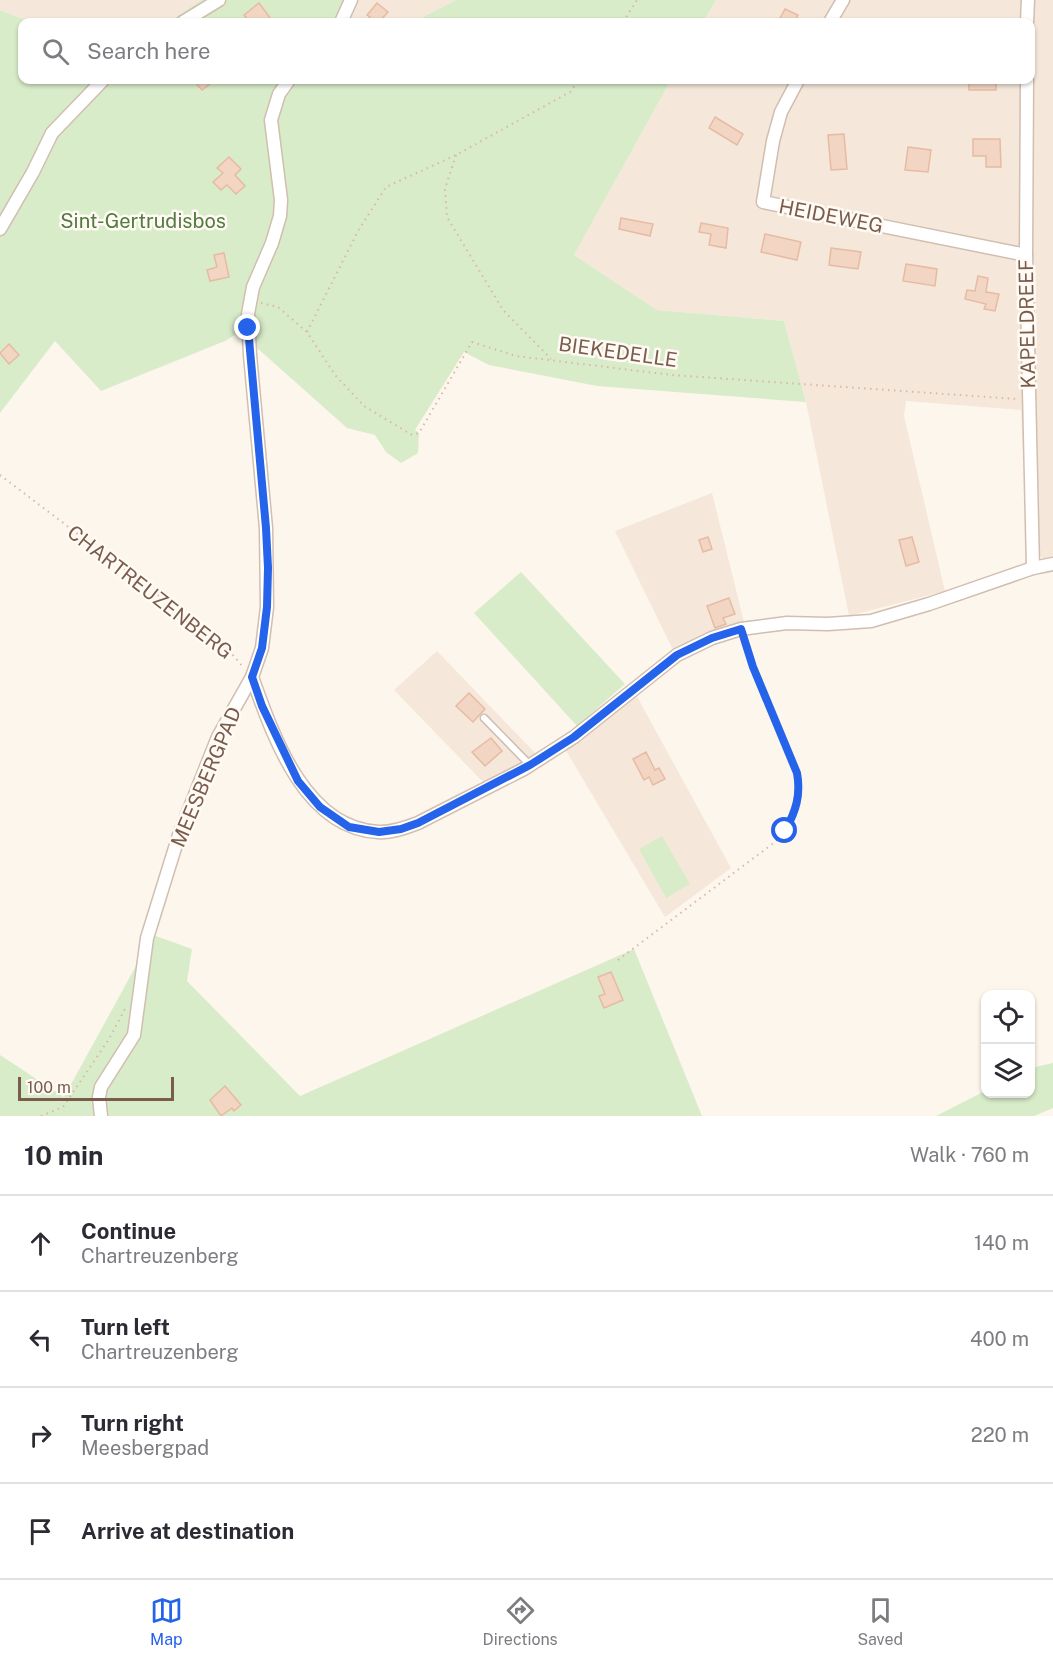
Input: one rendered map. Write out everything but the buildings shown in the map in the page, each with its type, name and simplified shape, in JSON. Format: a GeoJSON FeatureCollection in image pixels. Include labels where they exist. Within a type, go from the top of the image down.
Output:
{"type":"FeatureCollection","features":[{"type":"Feature","properties":{"kind":"street"},"geometry":{"type":"LineString","coordinates":[[190,18],[219,0]]}},
{"type":"Feature","properties":{"kind":"street"},"geometry":{"type":"LineString","coordinates":[[343,18],[351,0]]}},
{"type":"Feature","properties":{"kind":"street"},"geometry":{"type":"LineString","coordinates":[[832,18],[843,0]]}},
{"type":"Feature","properties":{"kind":"street"},"geometry":{"type":"LineString","coordinates":[[1028,0],[1028,18]]}},
{"type":"Feature","properties":{"kind":"street"},"geometry":{"type":"LineString","coordinates":[[0,229],[33,172],[52,133],[99,84]]}},
{"type":"Feature","properties":{"kind":"street","name":"MEESBERGPAD"},"geometry":{"type":"LineString","coordinates":[[101,1116],[99,1097],[101,1087],[134,1035],[147,938],[179,835],[218,737],[252,677],[262,648],[267,607],[268,568],[248,314],[258,273],[276,232],[280,216],[281,200],[271,120],[279,94],[286,84]]}},
{"type":"Feature","properties":{"kind":"street","name":"HEIDEWEG"},"geometry":{"type":"LineString","coordinates":[[796,84],[781,112],[773,141],[763,202],[1026,255]]}},
{"type":"Feature","properties":{"kind":"street","name":"KAPELDREEF"},"geometry":{"type":"LineString","coordinates":[[1027,84],[1026,255],[1033,568]]}},
{"type":"Feature","properties":{"kind":"street"},"geometry":{"type":"LineString","coordinates":[[252,677],[262,706],[298,781],[320,807],[349,827],[379,832],[409,826],[530,765],[574,737],[677,655],[712,638],[741,629],[787,623],[828,624],[871,621],[929,604],[1033,568],[1053,564]]}},
{"type":"Feature","properties":{"kind":"lane"},"geometry":{"type":"LineString","coordinates":[[484,717],[530,765]]}},
{"type":"Feature","properties":{"kind":"path"},"geometry":{"type":"LineString","coordinates":[[626,18],[637,0]]}},
{"type":"Feature","properties":{"kind":"path"},"geometry":{"type":"LineString","coordinates":[[307,332],[358,231],[386,187],[456,155],[570,92],[576,84]]}},
{"type":"Feature","properties":{"kind":"path","name":"BIEKEDELLE"},"geometry":{"type":"LineString","coordinates":[[456,155],[445,189],[447,218],[503,310],[552,359],[672,375],[1029,400]]}},
{"type":"Feature","properties":{"kind":"path"},"geometry":{"type":"LineString","coordinates":[[250,301],[278,307],[307,332],[335,375],[364,406],[412,435],[418,433],[472,342],[516,356],[552,359]]}},
{"type":"Feature","properties":{"kind":"path","name":"CHARTREUZENBERG"},"geometry":{"type":"LineString","coordinates":[[0,475],[199,626],[232,654],[252,677]]}},
{"type":"Feature","properties":{"kind":"path"},"geometry":{"type":"LineString","coordinates":[[618,960],[775,842],[793,817],[800,788],[797,773],[753,667],[741,629]]}},
{"type":"Feature","properties":{"kind":"path"},"geometry":{"type":"LineString","coordinates":[[41,1116],[63,1107],[110,1039],[128,1004]]}},
{"type":"Feature","properties":{"kind":"shaded area"},"geometry":{"type":"Polygon","coordinates":[[[0,0],[201,0],[175,18],[20,18],[0,10],[0,0]]]}},
{"type":"Feature","properties":{"kind":"shaded area"},"geometry":{"type":"Polygon","coordinates":[[[355,0],[456,0],[423,18],[351,18],[355,0]]]}},
{"type":"Feature","properties":{"kind":"shaded area"},"geometry":{"type":"Polygon","coordinates":[[[716,0],[1053,0],[1053,562],[1043,559],[1038,553],[1028,553],[1021,410],[906,401],[904,416],[945,591],[849,616],[806,402],[784,321],[657,310],[574,255],[669,84],[1035,84],[1035,18],[705,18],[716,0]]]}},
{"type":"Feature","properties":{"kind":"shaded area"},"geometry":{"type":"Polygon","coordinates":[[[712,493],[744,622],[674,652],[615,531],[712,493]]]}},
{"type":"Feature","properties":{"kind":"shaded area"},"geometry":{"type":"Polygon","coordinates":[[[437,651],[537,755],[530,761],[483,782],[394,690],[437,651]]]}},
{"type":"Feature","properties":{"kind":"shaded area"},"geometry":{"type":"Polygon","coordinates":[[[635,693],[731,868],[665,917],[565,749],[635,693]]]}},
{"type":"Feature","properties":{"kind":"green space"},"geometry":{"type":"Polygon","coordinates":[[[201,0],[355,0],[351,18],[175,18],[201,0]]]}},
{"type":"Feature","properties":{"kind":"green space"},"geometry":{"type":"Polygon","coordinates":[[[456,0],[716,0],[705,18],[423,18],[456,0]]]}},
{"type":"Feature","properties":{"kind":"green space","name":"Sint-Gertrudisbos"},"geometry":{"type":"Polygon","coordinates":[[[0,10],[20,18],[18,18],[18,84],[669,84],[574,255],[657,310],[784,321],[806,402],[597,386],[489,365],[464,352],[415,430],[419,433],[418,453],[401,463],[386,452],[375,435],[347,428],[256,347],[243,330],[225,341],[101,391],[55,341],[0,413],[0,10]]]}},
{"type":"Feature","properties":{"kind":"green space"},"geometry":{"type":"Polygon","coordinates":[[[521,572],[625,684],[577,726],[474,613],[521,572]]]}},
{"type":"Feature","properties":{"kind":"green space"},"geometry":{"type":"Polygon","coordinates":[[[662,836],[690,884],[666,898],[639,849],[662,836]]]}},
{"type":"Feature","properties":{"kind":"green space"},"geometry":{"type":"Polygon","coordinates":[[[153,935],[192,949],[187,981],[300,1096],[634,949],[702,1116],[0,1116],[0,1055],[64,1097],[153,935]]]}},
{"type":"Feature","properties":{"kind":"green space"},"geometry":{"type":"Polygon","coordinates":[[[1053,1063],[1053,1108],[1034,1116],[936,1116],[981,1093],[981,1098],[1035,1098],[1035,1067],[1053,1063]]]}},
{"type":"Feature","properties":{"kind":"route"},"geometry":{"type":"LineString","coordinates":[[248,328],[268,568],[267,607],[262,648],[252,677],[262,706],[298,781],[320,807],[349,827],[379,832],[401,829],[418,823],[524,769],[574,737],[677,655],[712,638],[741,629],[753,667],[797,773],[800,788],[797,805],[785,831]]}}]}
